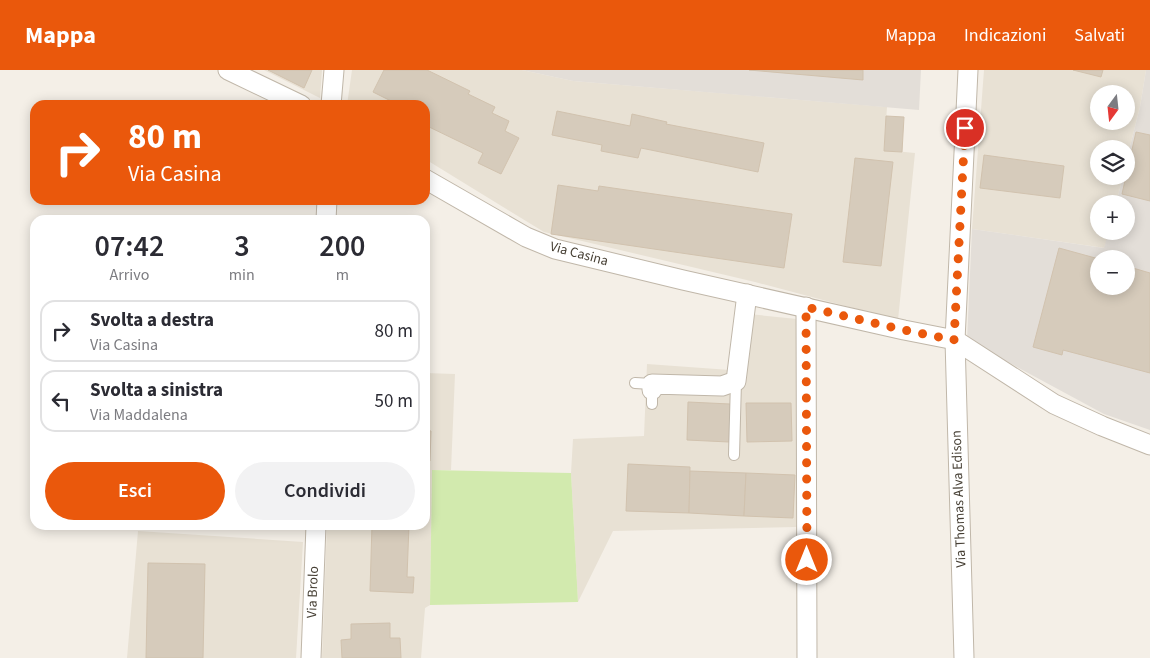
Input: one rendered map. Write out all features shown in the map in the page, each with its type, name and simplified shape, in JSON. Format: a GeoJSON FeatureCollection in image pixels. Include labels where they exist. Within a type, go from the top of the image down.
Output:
{"type":"FeatureCollection","features":[{"type":"Feature","properties":{"kind":"street"},"geometry":{"type":"LineString","coordinates":[[228,70],[291,100]]}},
{"type":"Feature","properties":{"kind":"street"},"geometry":{"type":"LineString","coordinates":[[331,100],[334,70]]}},
{"type":"Feature","properties":{"kind":"street","name":"Via Thomas Alva Edison"},"geometry":{"type":"LineString","coordinates":[[964,658],[954,340],[968,70]]}},
{"type":"Feature","properties":{"kind":"street","name":"Via Casina"},"geometry":{"type":"LineString","coordinates":[[430,182],[526,237],[555,249],[954,340]]}},
{"type":"Feature","properties":{"kind":"street"},"geometry":{"type":"LineString","coordinates":[[648,390],[722,386],[736,381],[747,294]]}},
{"type":"Feature","properties":{"kind":"street"},"geometry":{"type":"LineString","coordinates":[[806,307],[807,658]]}},
{"type":"Feature","properties":{"kind":"street"},"geometry":{"type":"LineString","coordinates":[[954,340],[1054,404],[1150,446]]}},
{"type":"Feature","properties":{"kind":"street","name":"Via Brolo"},"geometry":{"type":"LineString","coordinates":[[311,658],[316,530]]}},
{"type":"Feature","properties":{"kind":"lane"},"geometry":{"type":"LineString","coordinates":[[734,455],[736,381]]}},
{"type":"Feature","properties":{"kind":"shaded area"},"geometry":{"type":"Polygon","coordinates":[[[264,70],[322,70],[320,98],[264,70]]]}},
{"type":"Feature","properties":{"kind":"shaded area"},"geometry":{"type":"Polygon","coordinates":[[[352,70],[522,70],[573,81],[887,107],[884,150],[915,153],[898,320],[755,282],[544,232],[430,162],[430,100],[348,100],[352,70]]]}},
{"type":"Feature","properties":{"kind":"shaded area"},"geometry":{"type":"Polygon","coordinates":[[[522,70],[921,70],[919,110],[573,81],[522,70]]]}},
{"type":"Feature","properties":{"kind":"shaded area"},"geometry":{"type":"Polygon","coordinates":[[[984,70],[1146,70],[1135,127],[1135,85],[1090,85],[1090,130],[1134,130],[1132,140],[1090,140],[1090,185],[1121,185],[1118,195],[1090,195],[1090,240],[1107,240],[1105,248],[972,229],[984,70]]]}},
{"type":"Feature","properties":{"kind":"shaded area"},"geometry":{"type":"Polygon","coordinates":[[[1146,70],[1150,70],[1150,430],[1104,414],[967,340],[972,229],[1104,248],[1106,240],[1135,240],[1135,195],[1118,195],[1121,185],[1135,185],[1135,140],[1132,140],[1146,70]]]}},
{"type":"Feature","properties":{"kind":"shaded area"},"geometry":{"type":"Polygon","coordinates":[[[739,313],[797,319],[796,527],[613,531],[578,602],[571,473],[573,439],[644,436],[647,364],[730,370],[739,313]]]}},
{"type":"Feature","properties":{"kind":"shaded area"},"geometry":{"type":"Polygon","coordinates":[[[430,373],[455,374],[451,470],[432,470],[430,605],[425,608],[421,658],[322,658],[327,530],[430,530],[430,373]]]}},
{"type":"Feature","properties":{"kind":"shaded area"},"geometry":{"type":"Polygon","coordinates":[[[138,531],[303,542],[296,658],[127,658],[138,531]]]}},
{"type":"Feature","properties":{"kind":"green space"},"geometry":{"type":"Polygon","coordinates":[[[432,470],[571,473],[578,602],[430,605],[432,470]]]}},
{"type":"Feature","properties":{"kind":"building"},"geometry":{"type":"Polygon","coordinates":[[[268,70],[312,70],[304,88],[268,70]]]}},
{"type":"Feature","properties":{"kind":"building"},"geometry":{"type":"Polygon","coordinates":[[[384,70],[427,70],[470,91],[468,94],[495,107],[492,113],[509,121],[505,131],[519,138],[501,174],[478,163],[483,153],[430,127],[430,100],[389,100],[373,92],[384,70]]]}},
{"type":"Feature","properties":{"kind":"building"},"geometry":{"type":"Polygon","coordinates":[[[749,70],[863,70],[863,80],[749,70]]]}},
{"type":"Feature","properties":{"kind":"building"},"geometry":{"type":"Polygon","coordinates":[[[1073,70],[1103,70],[1101,77],[1073,70]]]}},
{"type":"Feature","properties":{"kind":"building"},"geometry":{"type":"Polygon","coordinates":[[[557,111],[630,126],[632,114],[667,122],[666,124],[764,143],[758,172],[641,148],[638,158],[601,151],[602,145],[552,135],[557,111]]]}},
{"type":"Feature","properties":{"kind":"building"},"geometry":{"type":"Polygon","coordinates":[[[886,116],[904,117],[902,152],[884,151],[886,116]]]}},
{"type":"Feature","properties":{"kind":"building"},"geometry":{"type":"Polygon","coordinates":[[[1136,132],[1150,135],[1150,201],[1135,197],[1135,195],[1122,194],[1124,185],[1135,185],[1134,140],[1136,132]]]}},
{"type":"Feature","properties":{"kind":"building"},"geometry":{"type":"Polygon","coordinates":[[[984,155],[1064,166],[1060,198],[980,188],[984,155]]]}},
{"type":"Feature","properties":{"kind":"building"},"geometry":{"type":"Polygon","coordinates":[[[855,158],[893,162],[881,266],[843,262],[855,158]]]}},
{"type":"Feature","properties":{"kind":"building"},"geometry":{"type":"Polygon","coordinates":[[[558,185],[598,191],[599,186],[792,214],[784,268],[551,234],[558,185]]]}},
{"type":"Feature","properties":{"kind":"building"},"geometry":{"type":"Polygon","coordinates":[[[1059,248],[1090,257],[1090,295],[1135,295],[1135,269],[1150,273],[1150,373],[1063,350],[1062,355],[1033,347],[1059,248]]]}},
{"type":"Feature","properties":{"kind":"building"},"geometry":{"type":"Polygon","coordinates":[[[688,402],[730,404],[729,442],[687,440],[688,402]]]}},
{"type":"Feature","properties":{"kind":"building"},"geometry":{"type":"Polygon","coordinates":[[[746,403],[791,403],[792,441],[747,442],[746,403]]]}},
{"type":"Feature","properties":{"kind":"building"},"geometry":{"type":"Polygon","coordinates":[[[628,464],[690,467],[689,513],[626,511],[628,464]]]}},
{"type":"Feature","properties":{"kind":"building"},"geometry":{"type":"Polygon","coordinates":[[[690,471],[746,473],[744,516],[689,513],[690,471]]]}},
{"type":"Feature","properties":{"kind":"building"},"geometry":{"type":"Polygon","coordinates":[[[746,473],[795,475],[793,518],[744,516],[746,473]]]}},
{"type":"Feature","properties":{"kind":"building"},"geometry":{"type":"Polygon","coordinates":[[[372,530],[409,530],[407,577],[414,577],[413,593],[370,591],[372,530]]]}},
{"type":"Feature","properties":{"kind":"building"},"geometry":{"type":"Polygon","coordinates":[[[148,563],[205,564],[203,658],[146,658],[148,563]]]}},
{"type":"Feature","properties":{"kind":"building"},"geometry":{"type":"Polygon","coordinates":[[[390,623],[390,638],[400,638],[401,658],[342,658],[341,640],[351,639],[351,624],[390,623]]]}},
{"type":"Feature","properties":{"kind":"route"},"geometry":{"type":"LineString","coordinates":[[807,560],[806,307],[954,340],[965,128]]}}]}
